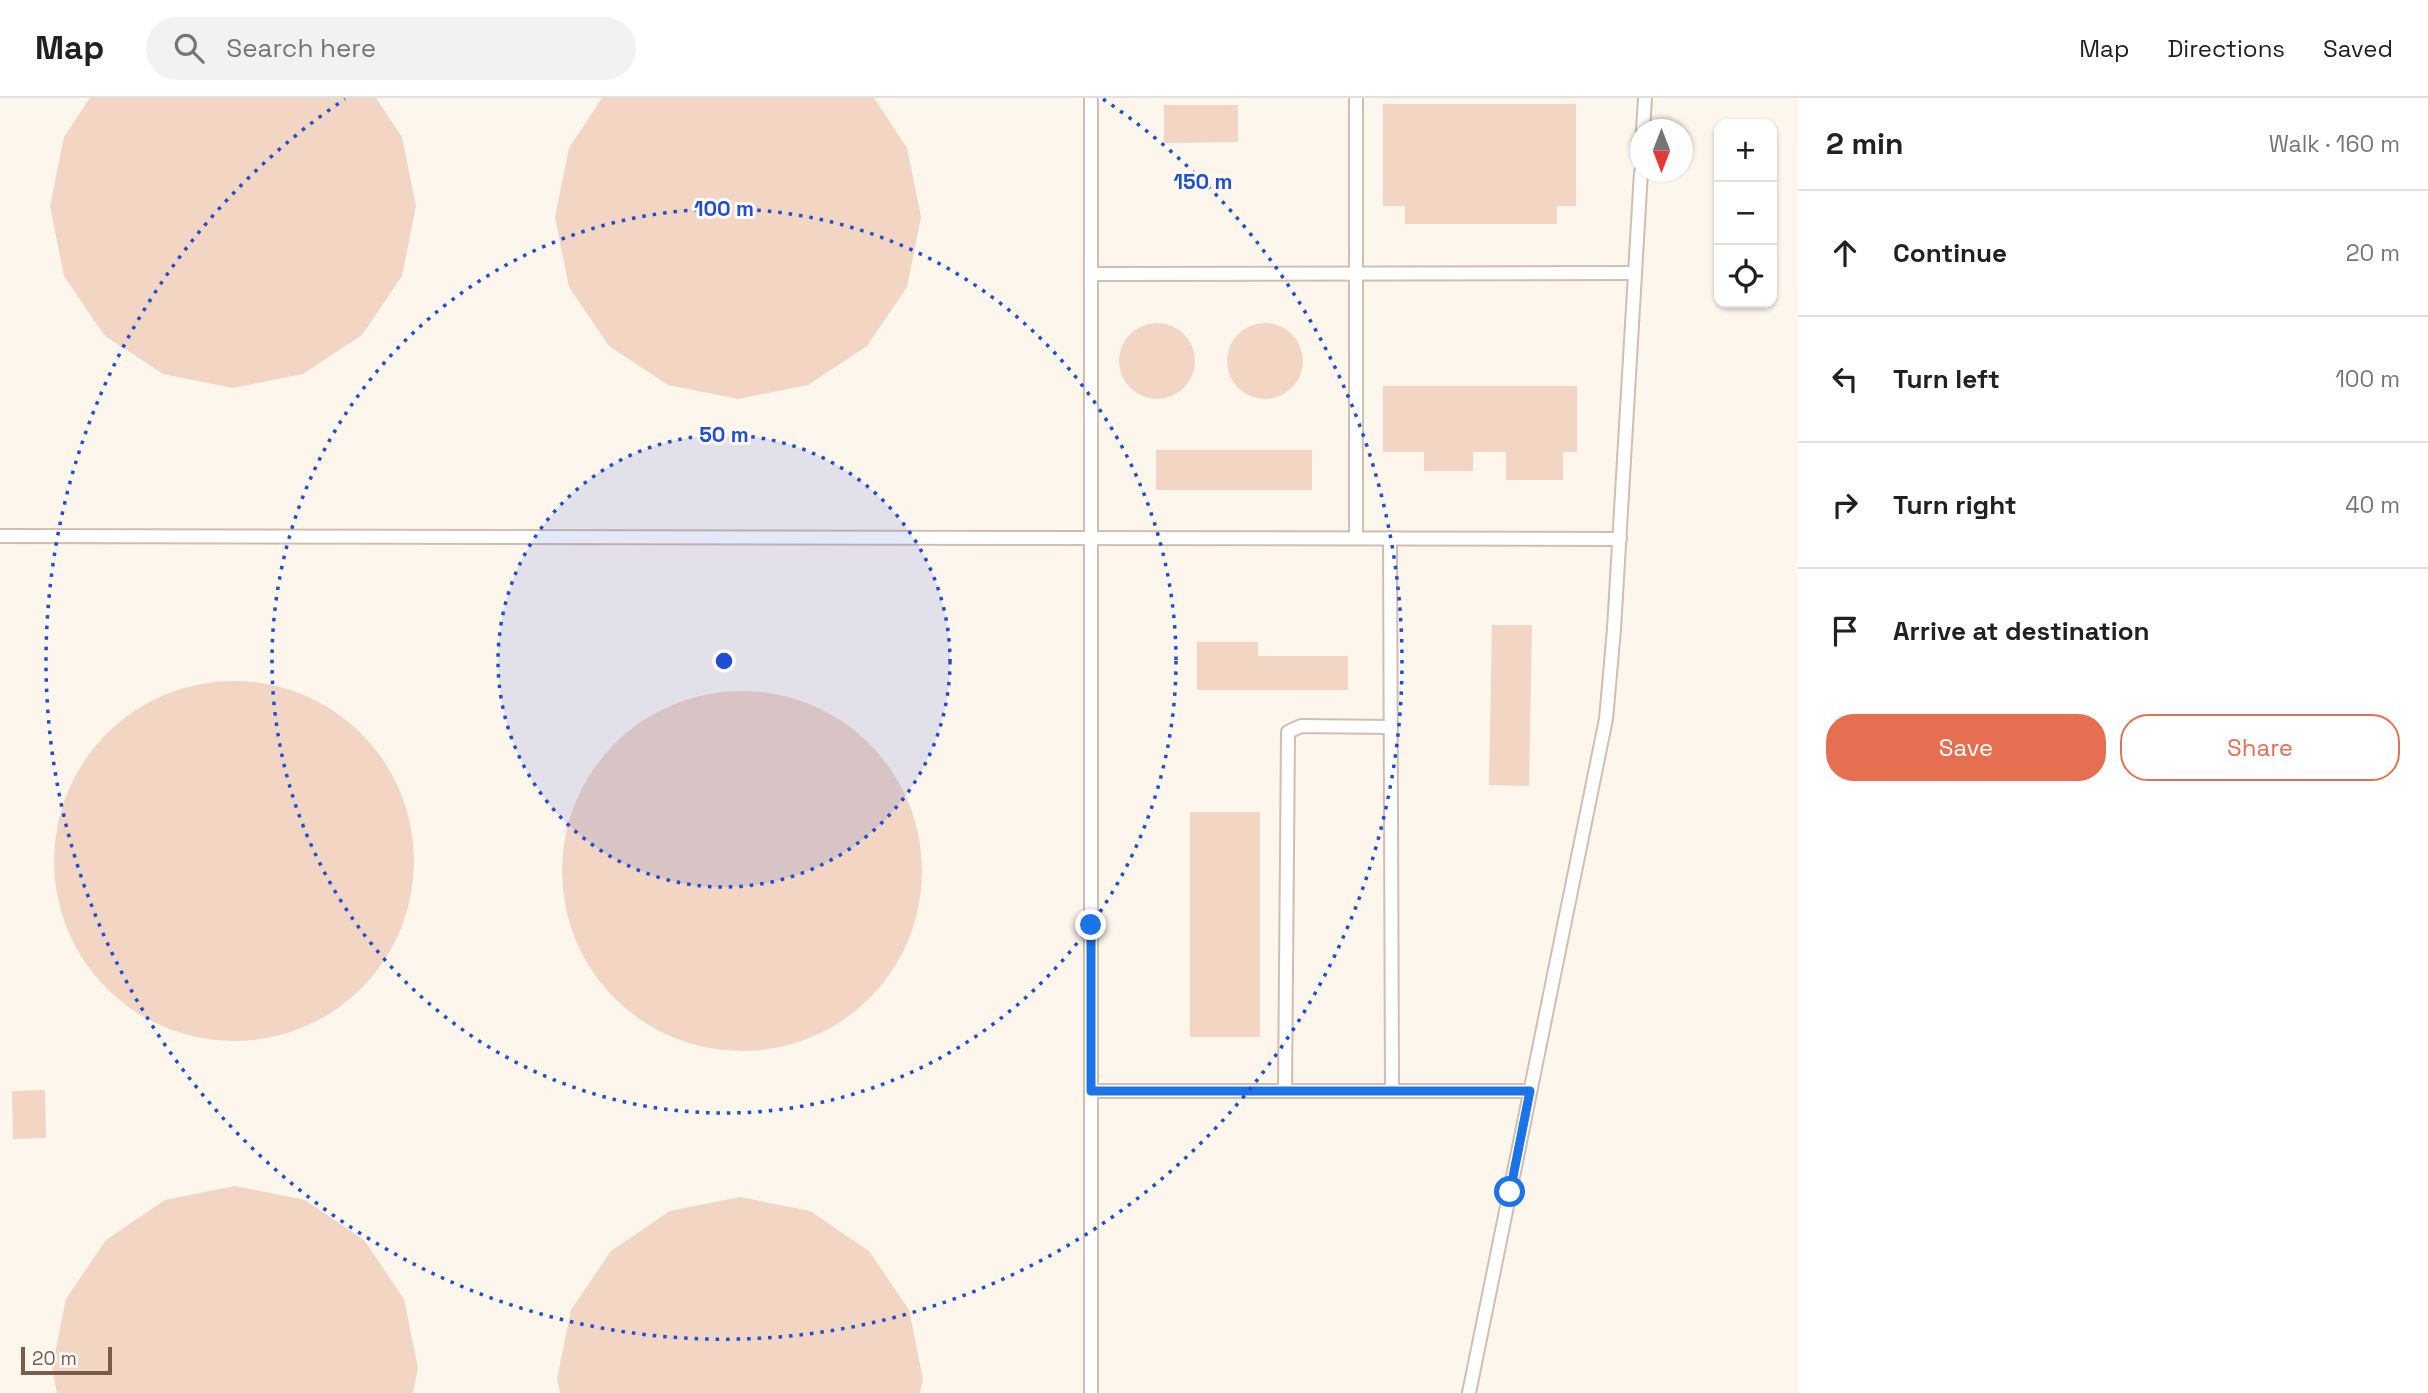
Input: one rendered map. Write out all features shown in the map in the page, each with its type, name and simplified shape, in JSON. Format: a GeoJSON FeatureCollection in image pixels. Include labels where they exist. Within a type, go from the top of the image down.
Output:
{"type":"FeatureCollection","features":[{"type":"Feature","properties":{"kind":"lane"},"geometry":{"type":"LineString","coordinates":[[1091,98],[1091,1393]]}},
{"type":"Feature","properties":{"kind":"lane"},"geometry":{"type":"LineString","coordinates":[[1356,98],[1356,538]]}},
{"type":"Feature","properties":{"kind":"lane"},"geometry":{"type":"LineString","coordinates":[[1644,119],[1645,98]]}},
{"type":"Feature","properties":{"kind":"lane"},"geometry":{"type":"LineString","coordinates":[[1469,1393],[1606,719],[1620,539],[1640,182]]}},
{"type":"Feature","properties":{"kind":"lane"},"geometry":{"type":"LineString","coordinates":[[1091,274],[1635,272]]}},
{"type":"Feature","properties":{"kind":"lane"},"geometry":{"type":"LineString","coordinates":[[0,536],[1620,539]]}},
{"type":"Feature","properties":{"kind":"lane"},"geometry":{"type":"LineString","coordinates":[[1390,538],[1392,1091]]}},
{"type":"Feature","properties":{"kind":"lane"},"geometry":{"type":"LineString","coordinates":[[1284,1091],[1288,732],[1301,726],[1391,727]]}},
{"type":"Feature","properties":{"kind":"lane"},"geometry":{"type":"LineString","coordinates":[[1091,1091],[1530,1091]]}},
{"type":"Feature","properties":{"kind":"building"},"geometry":{"type":"Polygon","coordinates":[[[90,98],[376,98],[402,137],[416,206],[402,276],[362,335],[303,374],[233,388],[163,374],[104,335],[64,276],[50,206],[64,137],[90,98]]]}},
{"type":"Feature","properties":{"kind":"building"},"geometry":{"type":"Polygon","coordinates":[[[602,98],[874,98],[907,148],[921,217],[907,287],[867,346],[808,385],[738,399],[668,385],[609,346],[569,287],[555,217],[569,148],[602,98]]]}},
{"type":"Feature","properties":{"kind":"building"},"geometry":{"type":"Polygon","coordinates":[[[1383,104],[1576,104],[1576,206],[1557,206],[1557,224],[1405,224],[1405,206],[1383,206],[1383,104]]]}},
{"type":"Feature","properties":{"kind":"building"},"geometry":{"type":"Polygon","coordinates":[[[1164,105],[1238,105],[1238,142],[1164,143],[1164,105]]]}},
{"type":"Feature","properties":{"kind":"building"},"geometry":{"type":"Polygon","coordinates":[[[1157,323],[1171,326],[1184,334],[1192,347],[1195,361],[1192,375],[1184,388],[1171,396],[1157,399],[1143,396],[1130,388],[1122,375],[1119,361],[1122,347],[1130,334],[1143,326],[1157,323]]]}},
{"type":"Feature","properties":{"kind":"building"},"geometry":{"type":"Polygon","coordinates":[[[1265,323],[1279,326],[1292,334],[1300,347],[1303,361],[1300,375],[1292,388],[1279,396],[1265,399],[1251,396],[1238,388],[1230,375],[1227,361],[1230,347],[1238,334],[1251,326],[1265,323]]]}},
{"type":"Feature","properties":{"kind":"building"},"geometry":{"type":"Polygon","coordinates":[[[1383,386],[1577,386],[1577,452],[1563,452],[1563,480],[1506,480],[1506,452],[1473,452],[1473,471],[1424,471],[1424,452],[1383,452],[1383,386]]]}},
{"type":"Feature","properties":{"kind":"building"},"geometry":{"type":"Polygon","coordinates":[[[1156,450],[1312,450],[1312,490],[1156,490],[1156,450]]]}},
{"type":"Feature","properties":{"kind":"building"},"geometry":{"type":"Polygon","coordinates":[[[1492,625],[1532,625],[1529,786],[1489,785],[1492,625]]]}},
{"type":"Feature","properties":{"kind":"building"},"geometry":{"type":"Polygon","coordinates":[[[1197,642],[1258,642],[1258,656],[1348,656],[1348,690],[1197,690],[1197,642]]]}},
{"type":"Feature","properties":{"kind":"building"},"geometry":{"type":"Polygon","coordinates":[[[234,681],[269,684],[303,695],[334,711],[361,734],[384,761],[400,792],[411,826],[414,861],[411,896],[400,930],[384,961],[361,988],[334,1011],[303,1027],[269,1038],[234,1041],[199,1038],[165,1027],[134,1011],[107,988],[84,961],[68,930],[57,896],[54,861],[57,826],[68,792],[84,761],[107,734],[134,711],[165,695],[199,684],[234,681]]]}},
{"type":"Feature","properties":{"kind":"building"},"geometry":{"type":"Polygon","coordinates":[[[742,691],[777,694],[811,705],[842,721],[869,744],[892,771],[908,802],[919,836],[922,871],[919,906],[908,940],[892,971],[869,998],[842,1021],[811,1037],[777,1048],[742,1051],[707,1048],[673,1037],[642,1021],[615,998],[592,971],[576,940],[565,906],[562,871],[565,836],[576,802],[592,771],[615,744],[642,721],[673,705],[707,694],[742,691]]]}},
{"type":"Feature","properties":{"kind":"building"},"geometry":{"type":"Polygon","coordinates":[[[1190,812],[1260,812],[1260,1037],[1190,1037],[1190,812]]]}},
{"type":"Feature","properties":{"kind":"building"},"geometry":{"type":"Polygon","coordinates":[[[45,1090],[46,1138],[13,1139],[12,1091],[45,1090]]]}},
{"type":"Feature","properties":{"kind":"building"},"geometry":{"type":"Polygon","coordinates":[[[235,1186],[305,1200],[364,1240],[404,1299],[418,1368],[413,1393],[57,1393],[52,1368],[66,1299],[106,1240],[165,1200],[235,1186]]]}},
{"type":"Feature","properties":{"kind":"building"},"geometry":{"type":"Polygon","coordinates":[[[740,1197],[810,1211],[869,1251],[909,1310],[923,1379],[920,1393],[560,1393],[557,1379],[571,1310],[611,1251],[670,1211],[740,1197]]]}},
{"type":"Feature","properties":{"kind":"route"},"geometry":{"type":"LineString","coordinates":[[1091,925],[1091,1091],[1530,1091],[1510,1192]]}}]}
